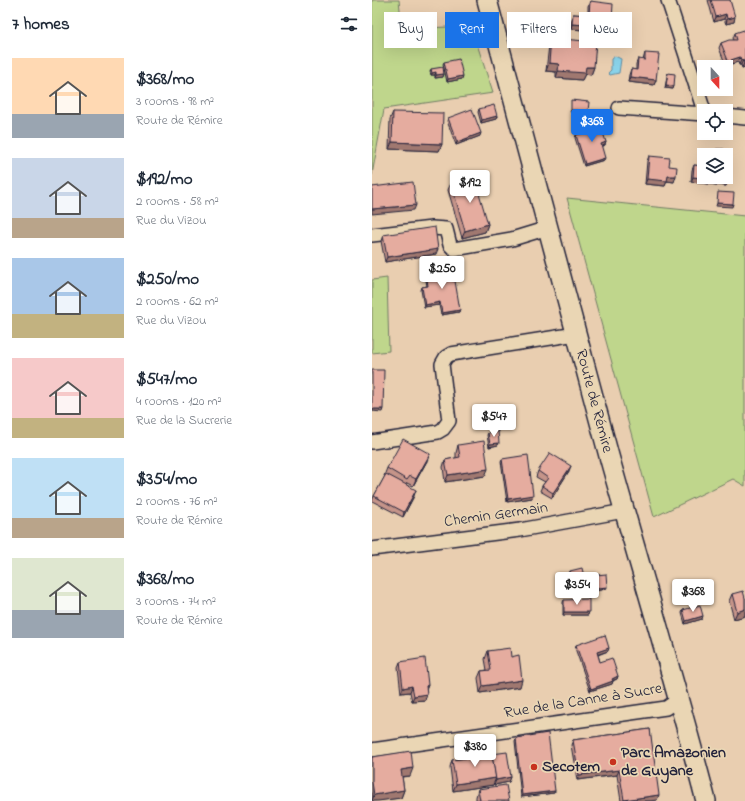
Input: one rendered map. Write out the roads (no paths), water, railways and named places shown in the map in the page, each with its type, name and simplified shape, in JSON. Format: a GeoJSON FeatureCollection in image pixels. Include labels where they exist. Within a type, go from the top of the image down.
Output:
{"type":"FeatureCollection","features":[{"type":"Feature","properties":{"kind":"main road","name":"Route de Rémire"},"geometry":{"type":"LineString","coordinates":[[487,0],[624,510],[679,699],[706,801]]}},
{"type":"Feature","properties":{"kind":"street"},"geometry":{"type":"LineString","coordinates":[[668,0],[701,104]]}},
{"type":"Feature","properties":{"kind":"street"},"geometry":{"type":"LineString","coordinates":[[619,108],[697,112]]}},
{"type":"Feature","properties":{"kind":"street"},"geometry":{"type":"LineString","coordinates":[[733,117],[745,118]]}},
{"type":"Feature","properties":{"kind":"street"},"geometry":{"type":"LineString","coordinates":[[372,235],[432,228],[446,229],[450,245],[454,249],[512,239],[548,228]]}},
{"type":"Feature","properties":{"kind":"street"},"geometry":{"type":"LineString","coordinates":[[372,442],[438,432],[443,429],[449,421],[442,364],[446,357],[451,354],[576,334]]}},
{"type":"Feature","properties":{"kind":"street","name":"Chemin Germain"},"geometry":{"type":"LineString","coordinates":[[372,549],[520,530],[624,510]]}},
{"type":"Feature","properties":{"kind":"street","name":"Rue de la Canne à Sucre"},"geometry":{"type":"LineString","coordinates":[[372,750],[666,708],[679,699]]}},
{"type":"Feature","properties":{"kind":"water"},"geometry":{"type":"Polygon","coordinates":[[[615,56],[621,59],[619,73],[610,75],[608,73],[611,70],[611,59],[615,56]]]}},
{"type":"Feature","properties":{"kind":"place","name":"Parc Amazonien de Guyane"},"geometry":{"type":"Point","coordinates":[613,762]}},
{"type":"Feature","properties":{"kind":"place","name":"Secotem"},"geometry":{"type":"Point","coordinates":[534,767]}}]}
